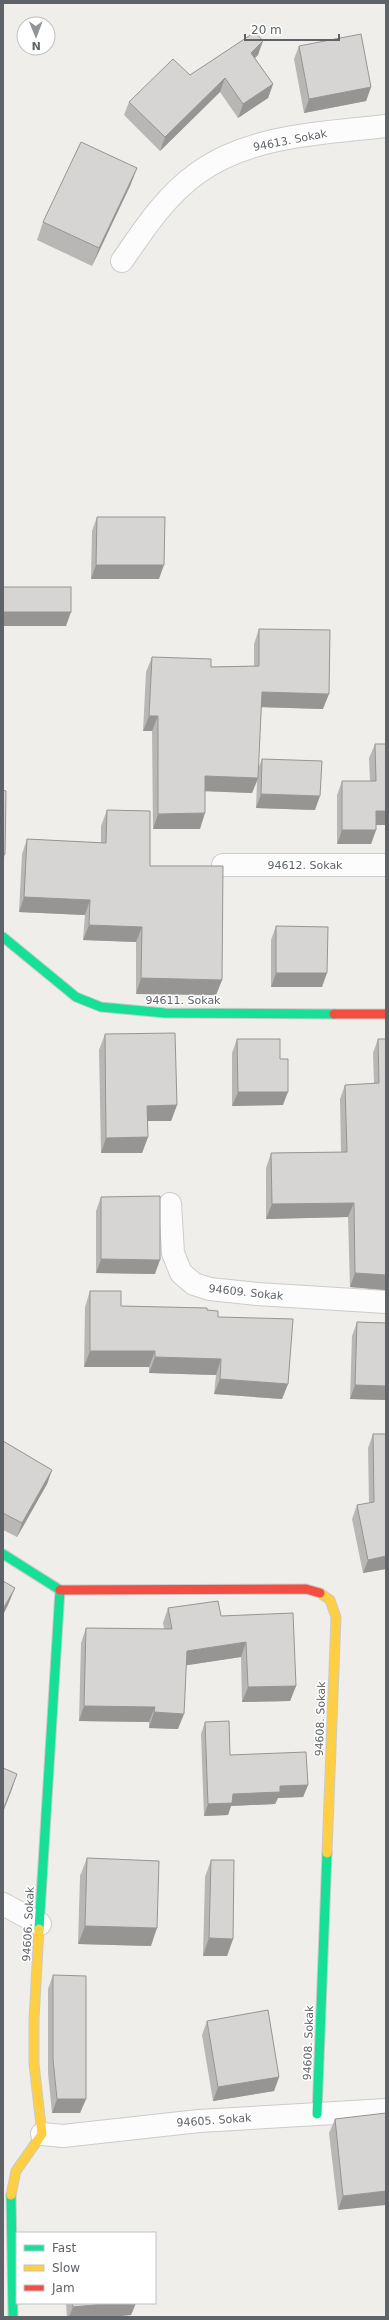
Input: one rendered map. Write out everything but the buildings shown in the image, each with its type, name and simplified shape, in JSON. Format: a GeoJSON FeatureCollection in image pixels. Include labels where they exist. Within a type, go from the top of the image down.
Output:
{"type":"FeatureCollection","features":[{"type":"Feature","properties":{"kind":"street","name":"94613. Sokak"},"geometry":{"type":"LineString","coordinates":[[122,261],[169,198],[206,168],[232,154],[263,143],[386,126]]}},
{"type":"Feature","properties":{"kind":"street","name":"94612. Sokak"},"geometry":{"type":"LineString","coordinates":[[223,864],[386,865]]}},
{"type":"Feature","properties":{"kind":"street","name":"94611. Sokak"},"geometry":{"type":"LineString","coordinates":[[3,937],[76,997],[101,1007],[165,1013],[386,1014]]}},
{"type":"Feature","properties":{"kind":"street","name":"94609. Sokak"},"geometry":{"type":"LineString","coordinates":[[170,1204],[173,1252],[181,1273],[194,1284],[210,1289],[257,1294],[386,1302]]}},
{"type":"Feature","properties":{"kind":"street"},"geometry":{"type":"LineString","coordinates":[[3,1554],[60,1590]]}},
{"type":"Feature","properties":{"kind":"street","name":"94608. Sokak"},"geometry":{"type":"LineString","coordinates":[[60,1590],[306,1589],[319,1592],[329,1597],[334,1605],[336,1617],[317,2114]]}},
{"type":"Feature","properties":{"kind":"street","name":"94606. Sokak"},"geometry":{"type":"LineString","coordinates":[[42,2134],[34,2064],[40,1924],[60,1590]]}},
{"type":"Feature","properties":{"kind":"street"},"geometry":{"type":"LineString","coordinates":[[3,1904],[40,1924]]}},
{"type":"Feature","properties":{"kind":"street","name":"94605. Sokak"},"geometry":{"type":"LineString","coordinates":[[42,2134],[63,2136],[153,2124],[386,2110]]}},
{"type":"Feature","properties":{"kind":"street"},"geometry":{"type":"LineString","coordinates":[[13,2317],[11,2191],[16,2170],[42,2134]]}},
{"type":"Feature","properties":{"kind":"traffic: fast"},"geometry":{"type":"LineString","coordinates":[[3,937],[76,997],[101,1007],[165,1013],[334,1014]]}},
{"type":"Feature","properties":{"kind":"traffic: fast"},"geometry":{"type":"LineString","coordinates":[[3,1554],[60,1590],[39,1929]]}},
{"type":"Feature","properties":{"kind":"traffic: fast"},"geometry":{"type":"LineString","coordinates":[[317,2114],[327,1853]]}},
{"type":"Feature","properties":{"kind":"traffic: fast"},"geometry":{"type":"LineString","coordinates":[[11,2195],[13,2317]]}},
{"type":"Feature","properties":{"kind":"traffic: slow"},"geometry":{"type":"LineString","coordinates":[[320,1593],[330,1600],[336,1617],[327,1853]]}},
{"type":"Feature","properties":{"kind":"traffic: slow"},"geometry":{"type":"LineString","coordinates":[[11,2195],[16,2171],[42,2134],[34,2064],[34,2019],[39,1929]]}},
{"type":"Feature","properties":{"kind":"traffic: jam"},"geometry":{"type":"LineString","coordinates":[[334,1014],[386,1014]]}},
{"type":"Feature","properties":{"kind":"traffic: jam"},"geometry":{"type":"LineString","coordinates":[[60,1590],[306,1589],[320,1593]]}}]}
